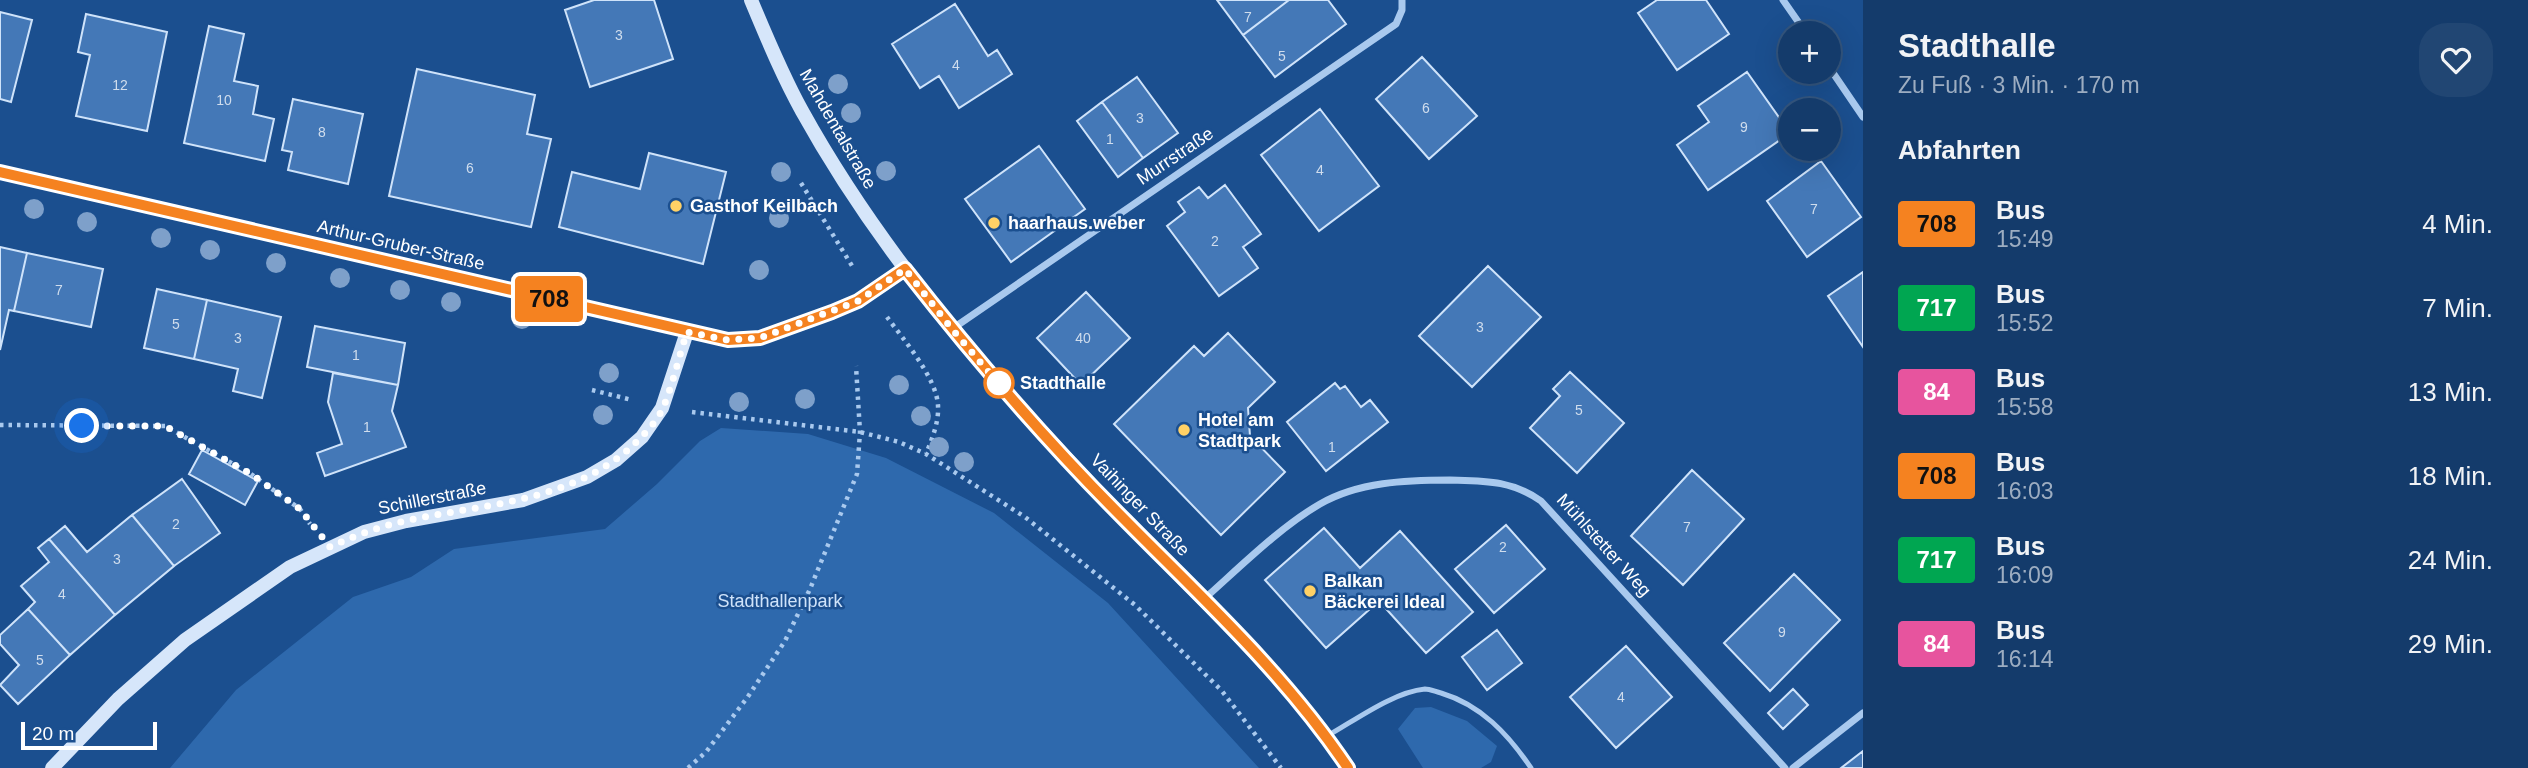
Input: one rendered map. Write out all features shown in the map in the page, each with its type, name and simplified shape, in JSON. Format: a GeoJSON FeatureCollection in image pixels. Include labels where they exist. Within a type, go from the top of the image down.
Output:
{"type":"FeatureCollection","features":[{"type":"Feature","properties":{"kind":"street","name":"Mahdentalstraße"},"geometry":{"type":"LineString","coordinates":[[751,0],[776,59],[802,110],[835,167],[905,269]]}},
{"type":"Feature","properties":{"kind":"street","name":"Murrstraße"},"geometry":{"type":"LineString","coordinates":[[952,329],[1396,24],[1402,10],[1402,0]]}},
{"type":"Feature","properties":{"kind":"street"},"geometry":{"type":"LineString","coordinates":[[1783,0],[1798,21]]}},
{"type":"Feature","properties":{"kind":"street"},"geometry":{"type":"LineString","coordinates":[[1841,84],[1863,117]]}},
{"type":"Feature","properties":{"kind":"street","name":"Arthur-Gruber-Straße"},"geometry":{"type":"LineString","coordinates":[[0,172],[728,340],[760,338],[858,301],[905,269]]}},
{"type":"Feature","properties":{"kind":"street","name":"Vaihinger Straße"},"geometry":{"type":"LineString","coordinates":[[905,269],[952,329],[1038,427],[1289,691],[1327,736],[1348,768]]}},
{"type":"Feature","properties":{"kind":"street","name":"Schillerstraße"},"geometry":{"type":"LineString","coordinates":[[52,768],[118,699],[185,640],[290,567],[364,532],[406,521],[523,500],[578,481],[616,460],[642,437],[662,408],[687,332]]}},
{"type":"Feature","properties":{"kind":"street","name":"Mühlstetter Weg"},"geometry":{"type":"LineString","coordinates":[[1204,599],[1320,503],[1350,491],[1384,483],[1427,480],[1508,483],[1541,501],[1785,768]]}},
{"type":"Feature","properties":{"kind":"street"},"geometry":{"type":"LineString","coordinates":[[1793,768],[1863,713]]}},
{"type":"Feature","properties":{"kind":"lane"},"geometry":{"type":"LineString","coordinates":[[1327,736],[1396,698],[1427,689],[1462,700],[1494,722],[1512,740],[1531,768]]}},
{"type":"Feature","properties":{"kind":"path"},"geometry":{"type":"LineString","coordinates":[[688,768],[706,752],[785,642],[810,589],[857,474],[860,432],[856,366]]}},
{"type":"Feature","properties":{"kind":"path"},"geometry":{"type":"LineString","coordinates":[[592,390],[662,408],[860,432],[899,442],[938,461],[1025,517],[1125,597],[1222,691],[1280,768]]}},
{"type":"Feature","properties":{"kind":"path"},"geometry":{"type":"LineString","coordinates":[[0,425],[165,426],[251,474],[300,509],[330,547]]}},
{"type":"Feature","properties":{"kind":"green space","name":"Stadthallenpark"},"geometry":{"type":"Polygon","coordinates":[[[721,428],[808,434],[886,458],[994,513],[1108,603],[1259,768],[170,768],[236,690],[353,597],[411,577],[454,549],[605,529],[657,484],[700,441],[721,428]]]}},
{"type":"Feature","properties":{"kind":"green space"},"geometry":{"type":"Polygon","coordinates":[[[1431,707],[1467,721],[1497,746],[1491,762],[1481,768],[1423,768],[1398,729],[1415,708],[1431,707]]]}},
{"type":"Feature","properties":{"kind":"building"},"geometry":{"type":"Polygon","coordinates":[[[594,0],[654,0],[673,59],[590,87],[565,10],[594,0]]]}},
{"type":"Feature","properties":{"kind":"building"},"geometry":{"type":"Polygon","coordinates":[[[1217,0],[1289,0],[1243,35],[1217,0]]]}},
{"type":"Feature","properties":{"kind":"building"},"geometry":{"type":"Polygon","coordinates":[[[1289,0],[1328,0],[1346,24],[1275,77],[1243,35],[1289,0]]]}},
{"type":"Feature","properties":{"kind":"building"},"geometry":{"type":"Polygon","coordinates":[[[1657,0],[1706,0],[1729,34],[1677,70],[1638,13],[1657,0]]]}},
{"type":"Feature","properties":{"kind":"building"},"geometry":{"type":"Polygon","coordinates":[[[955,4],[988,56],[997,50],[1012,74],[959,108],[939,76],[920,88],[892,44],[955,4]]]}},
{"type":"Feature","properties":{"kind":"building"},"geometry":{"type":"Polygon","coordinates":[[[0,12],[32,20],[11,102],[0,99],[0,12]]]}},
{"type":"Feature","properties":{"kind":"building"},"geometry":{"type":"Polygon","coordinates":[[[86,14],[167,32],[147,131],[76,116],[90,55],[78,52],[86,14]]]}},
{"type":"Feature","properties":{"kind":"building"},"geometry":{"type":"Polygon","coordinates":[[[209,26],[244,34],[234,81],[258,86],[253,114],[274,119],[265,161],[184,143],[209,26]]]}},
{"type":"Feature","properties":{"kind":"building"},"geometry":{"type":"Polygon","coordinates":[[[1422,57],[1477,116],[1429,159],[1376,99],[1422,57]]]}},
{"type":"Feature","properties":{"kind":"building"},"geometry":{"type":"Polygon","coordinates":[[[417,69],[535,95],[527,134],[551,139],[531,227],[389,196],[417,69]]]}},
{"type":"Feature","properties":{"kind":"building"},"geometry":{"type":"Polygon","coordinates":[[[1747,72],[1778,116],[1778,141],[1708,190],[1677,145],[1709,122],[1698,106],[1747,72]]]}},
{"type":"Feature","properties":{"kind":"building"},"geometry":{"type":"Polygon","coordinates":[[[1137,77],[1178,133],[1143,158],[1102,102],[1137,77]]]}},
{"type":"Feature","properties":{"kind":"building"},"geometry":{"type":"Polygon","coordinates":[[[293,99],[363,114],[348,184],[288,170],[292,152],[282,150],[293,99]]]}},
{"type":"Feature","properties":{"kind":"building"},"geometry":{"type":"Polygon","coordinates":[[[1102,102],[1143,158],[1118,177],[1077,121],[1102,102]]]}},
{"type":"Feature","properties":{"kind":"building"},"geometry":{"type":"Polygon","coordinates":[[[1320,109],[1379,186],[1319,231],[1261,155],[1320,109]]]}},
{"type":"Feature","properties":{"kind":"building"},"geometry":{"type":"Polygon","coordinates":[[[1039,146],[1085,209],[1011,262],[965,199],[1039,146]]]}},
{"type":"Feature","properties":{"kind":"building"},"geometry":{"type":"Polygon","coordinates":[[[649,153],[726,172],[703,264],[559,227],[572,172],[640,189],[649,153]]]}},
{"type":"Feature","properties":{"kind":"building"},"geometry":{"type":"Polygon","coordinates":[[[1821,161],[1861,217],[1807,257],[1767,201],[1821,161]]]}},
{"type":"Feature","properties":{"kind":"building"},"geometry":{"type":"Polygon","coordinates":[[[1225,185],[1261,234],[1243,247],[1258,268],[1219,296],[1167,226],[1185,212],[1178,202],[1199,187],[1208,198],[1225,185]]]}},
{"type":"Feature","properties":{"kind":"building"},"geometry":{"type":"Polygon","coordinates":[[[0,247],[27,253],[14,311],[9,310],[0,350],[0,247]]]}},
{"type":"Feature","properties":{"kind":"building"},"geometry":{"type":"Polygon","coordinates":[[[27,253],[103,269],[91,327],[14,311],[27,253]]]}},
{"type":"Feature","properties":{"kind":"building"},"geometry":{"type":"Polygon","coordinates":[[[1488,266],[1541,317],[1472,387],[1419,336],[1488,266]]]}},
{"type":"Feature","properties":{"kind":"building"},"geometry":{"type":"Polygon","coordinates":[[[1863,272],[1863,347],[1828,296],[1863,272]]]}},
{"type":"Feature","properties":{"kind":"building"},"geometry":{"type":"Polygon","coordinates":[[[157,289],[207,300],[194,359],[144,348],[157,289]]]}},
{"type":"Feature","properties":{"kind":"building"},"geometry":{"type":"Polygon","coordinates":[[[1086,292],[1130,338],[1081,385],[1037,338],[1086,292]]]}},
{"type":"Feature","properties":{"kind":"building"},"geometry":{"type":"Polygon","coordinates":[[[207,300],[281,317],[262,398],[233,391],[238,369],[194,359],[207,300]]]}},
{"type":"Feature","properties":{"kind":"building"},"geometry":{"type":"Polygon","coordinates":[[[315,326],[405,343],[398,385],[307,367],[315,326]]]}},
{"type":"Feature","properties":{"kind":"building","name":"Hotel am Stadtpark"},"geometry":{"type":"Polygon","coordinates":[[[1228,333],[1275,382],[1248,408],[1250,436],[1285,472],[1221,535],[1114,424],[1194,346],[1204,356],[1228,333]]]}},
{"type":"Feature","properties":{"kind":"building"},"geometry":{"type":"Polygon","coordinates":[[[1570,372],[1624,423],[1577,473],[1530,428],[1560,396],[1553,389],[1570,372]]]}},
{"type":"Feature","properties":{"kind":"building"},"geometry":{"type":"Polygon","coordinates":[[[333,373],[398,385],[392,411],[406,447],[325,476],[317,453],[342,444],[328,402],[333,373]]]}},
{"type":"Feature","properties":{"kind":"building"},"geometry":{"type":"Polygon","coordinates":[[[1335,383],[1340,389],[1345,386],[1361,407],[1370,400],[1388,422],[1326,471],[1287,422],[1335,383]]]}},
{"type":"Feature","properties":{"kind":"building"},"geometry":{"type":"Polygon","coordinates":[[[202,450],[258,481],[245,505],[189,474],[202,450]]]}},
{"type":"Feature","properties":{"kind":"building"},"geometry":{"type":"Polygon","coordinates":[[[1692,470],[1744,519],[1683,585],[1631,536],[1692,470]]]}},
{"type":"Feature","properties":{"kind":"building"},"geometry":{"type":"Polygon","coordinates":[[[182,479],[220,533],[174,566],[132,515],[182,479]]]}},
{"type":"Feature","properties":{"kind":"building"},"geometry":{"type":"Polygon","coordinates":[[[132,515],[174,566],[115,615],[49,539],[65,526],[87,552],[132,515]]]}},
{"type":"Feature","properties":{"kind":"building"},"geometry":{"type":"Polygon","coordinates":[[[1506,525],[1545,569],[1494,613],[1455,569],[1506,525]]]}},
{"type":"Feature","properties":{"kind":"building"},"geometry":{"type":"Polygon","coordinates":[[[1324,528],[1360,568],[1400,531],[1473,612],[1426,653],[1379,601],[1326,648],[1265,580],[1324,528]]]}},
{"type":"Feature","properties":{"kind":"building"},"geometry":{"type":"Polygon","coordinates":[[[49,539],[115,615],[70,655],[28,609],[35,602],[21,586],[49,562],[38,548],[49,539]]]}},
{"type":"Feature","properties":{"kind":"building"},"geometry":{"type":"Polygon","coordinates":[[[1794,574],[1840,620],[1770,691],[1724,643],[1794,574]]]}},
{"type":"Feature","properties":{"kind":"building"},"geometry":{"type":"Polygon","coordinates":[[[28,609],[70,655],[18,704],[0,685],[19,665],[0,644],[0,635],[28,609]]]}},
{"type":"Feature","properties":{"kind":"building"},"geometry":{"type":"Polygon","coordinates":[[[1497,630],[1522,663],[1487,690],[1462,657],[1497,630]]]}},
{"type":"Feature","properties":{"kind":"building"},"geometry":{"type":"Polygon","coordinates":[[[1626,646],[1672,697],[1616,748],[1570,697],[1626,646]]]}},
{"type":"Feature","properties":{"kind":"building"},"geometry":{"type":"Polygon","coordinates":[[[1793,689],[1808,705],[1783,729],[1768,713],[1793,689]]]}},
{"type":"Feature","properties":{"kind":"building"},"geometry":{"type":"Polygon","coordinates":[[[1863,751],[1863,768],[1841,768],[1863,751]]]}},
{"type":"Feature","properties":{"kind":"bus line","name":"708"},"geometry":{"type":"LineString","coordinates":[[0,172],[728,340],[760,338],[832,312],[858,301],[905,269],[952,329],[1038,427],[1123,518],[1219,614],[1289,691],[1327,736],[1348,768]]}},
{"type":"Feature","properties":{"kind":"place","name":"Gasthof Keilbach"},"geometry":{"type":"Point","coordinates":[676,206]}},
{"type":"Feature","properties":{"kind":"place","name":"haarhaus.weber"},"geometry":{"type":"Point","coordinates":[994,223]}},
{"type":"Feature","properties":{"kind":"place","name":"Stadthalle"},"geometry":{"type":"Point","coordinates":[999,383]}},
{"type":"Feature","properties":{"kind":"place","name":"Hotel am Stadtpark"},"geometry":{"type":"Point","coordinates":[1184,430]}},
{"type":"Feature","properties":{"kind":"place","name":"Balkan Bäckerei Ideal"},"geometry":{"type":"Point","coordinates":[1310,591]}},
{"type":"Feature","properties":{"kind":"route"},"geometry":{"type":"LineString","coordinates":[[82,426],[165,426],[251,474],[300,509],[330,547],[364,532],[406,521],[523,500],[587,477],[616,460],[642,437],[662,408],[687,332],[728,340],[760,338],[858,301],[905,269],[1004,390],[999,383]]}}]}
